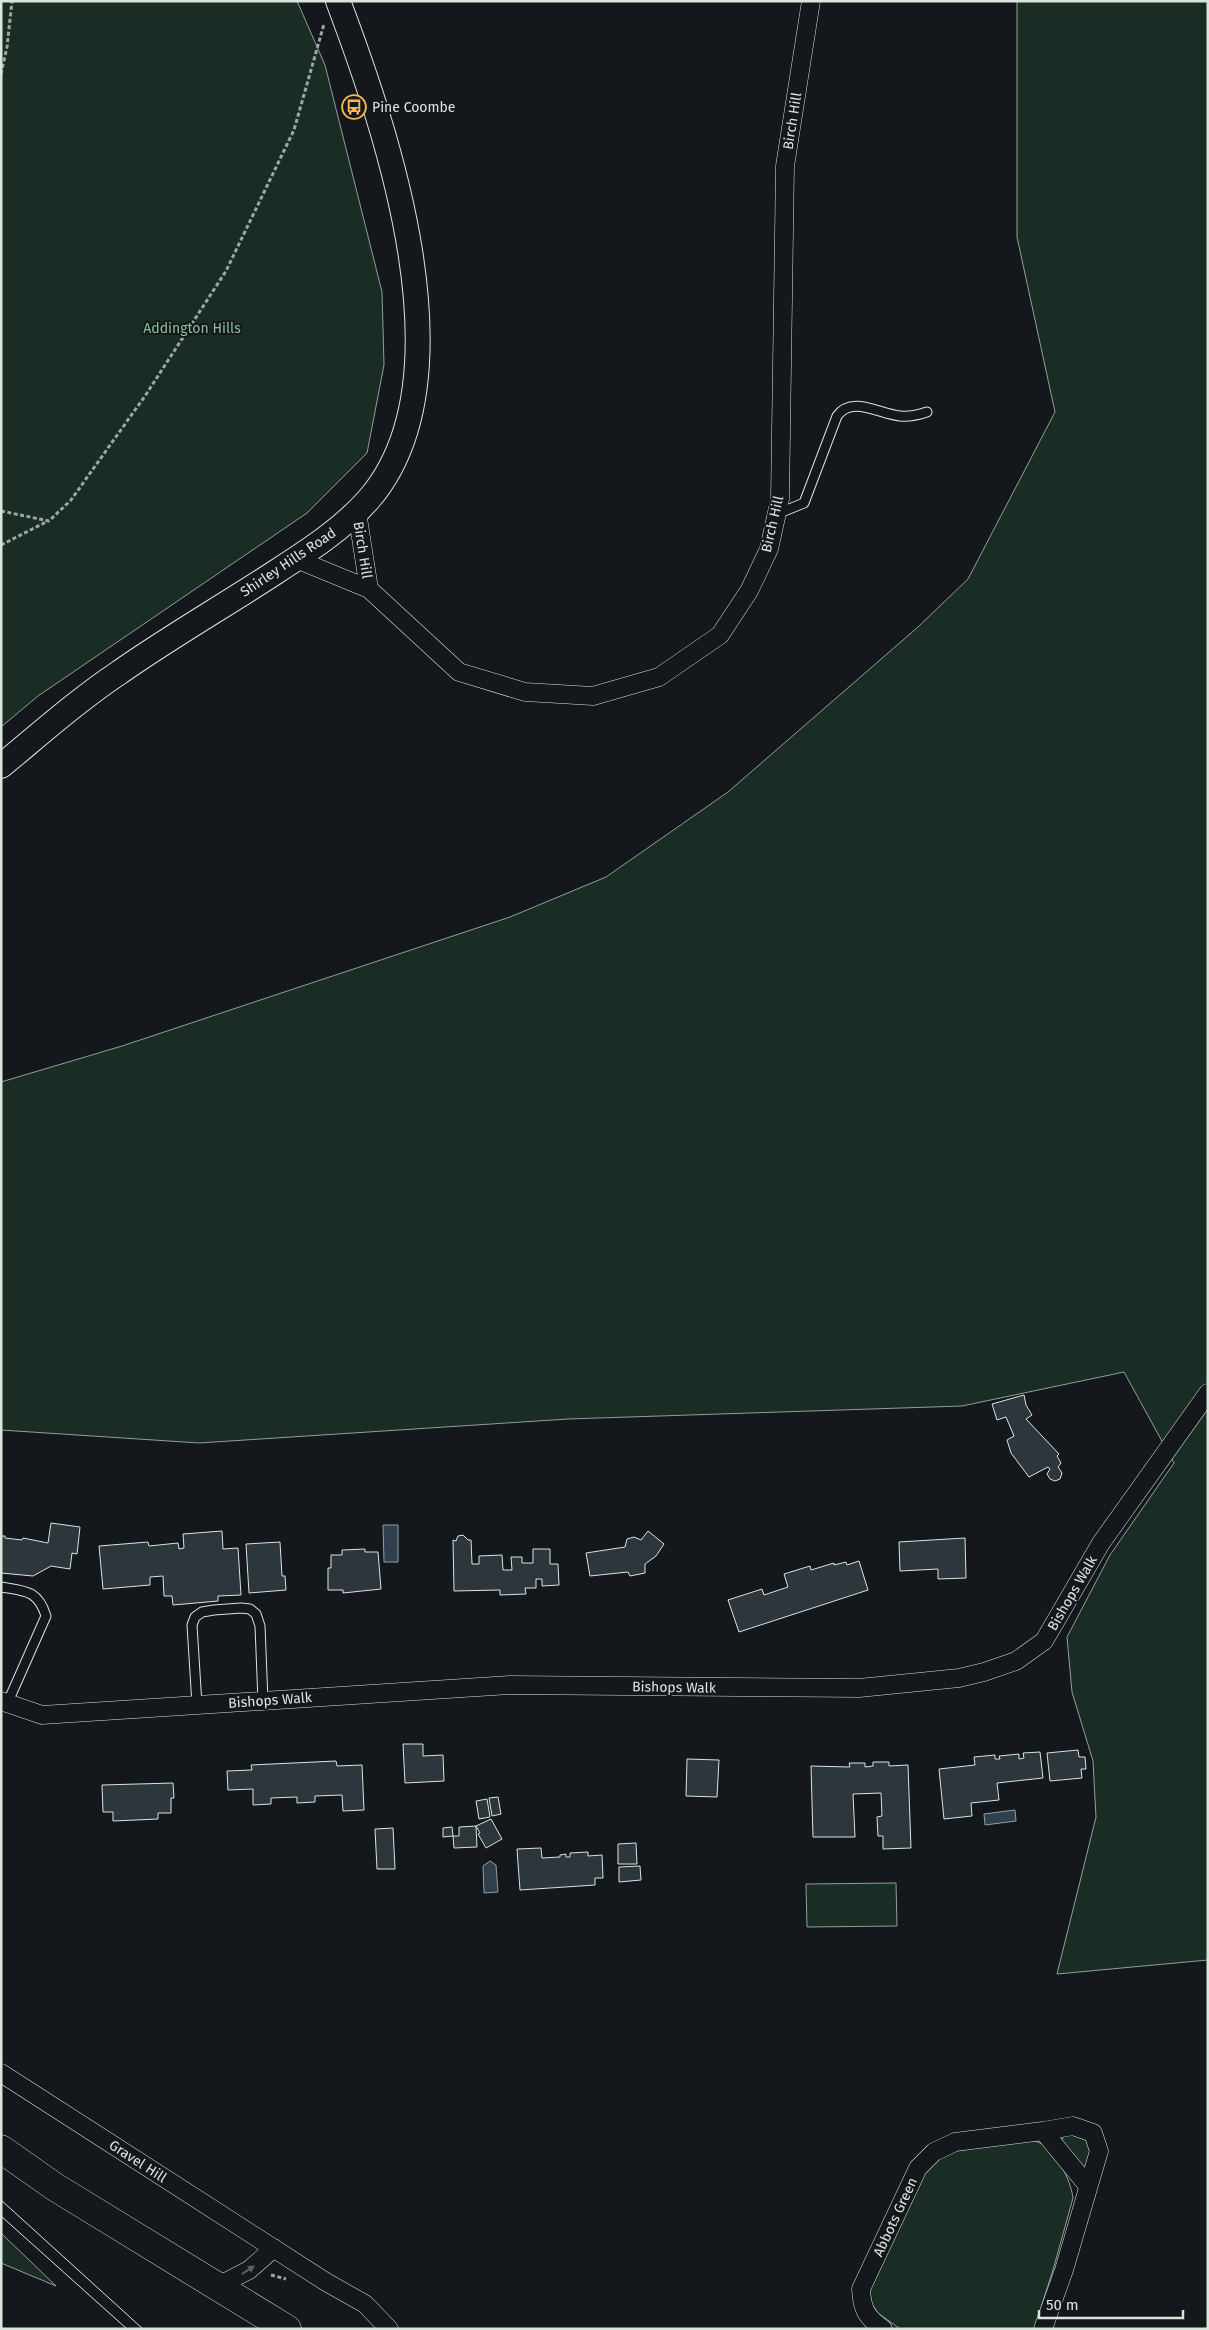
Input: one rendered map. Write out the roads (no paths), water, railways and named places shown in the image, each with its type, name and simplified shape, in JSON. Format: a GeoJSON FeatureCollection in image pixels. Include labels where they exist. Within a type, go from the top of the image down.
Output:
{"type":"FeatureCollection","features":[{"type":"Feature","properties":{"kind":"main road"},"geometry":{"type":"LineString","coordinates":[[1,2149],[55,2187],[287,2329]]}},
{"type":"Feature","properties":{"kind":"street","name":"Shirley Hills Road"},"geometry":{"type":"LineString","coordinates":[[1,766],[78,702],[120,672],[296,559],[337,530],[356,512],[380,484],[407,428],[417,378],[419,344],[412,269],[391,164],[372,96],[338,1]]}},
{"type":"Feature","properties":{"kind":"street","name":"Birch Hill"},"geometry":{"type":"LineString","coordinates":[[296,559],[369,589],[459,672],[525,692],[593,696],[659,677],[720,635],[749,592],[769,549],[780,499],[785,166],[811,1]]}},
{"type":"Feature","properties":{"kind":"street","name":"Birch Hill"},"geometry":{"type":"LineString","coordinates":[[356,512],[369,589]]}},
{"type":"Feature","properties":{"kind":"street","name":"Bishops Walk"},"geometry":{"type":"LineString","coordinates":[[4,1703],[42,1715],[510,1685],[859,1688],[959,1678],[984,1672],[1016,1661],[1044,1641],[1101,1543],[1208,1393]]}},
{"type":"Feature","properties":{"kind":"street","name":"Gravel Hill"},"geometry":{"type":"LineString","coordinates":[[1,2073],[326,2282],[364,2304],[389,2329]]}},
{"type":"Feature","properties":{"kind":"street","name":"Abbots Green"},"geometry":{"type":"LineString","coordinates":[[883,2329],[872,2321],[862,2306],[861,2289],[918,2168],[934,2152],[955,2142],[1073,2126],[1093,2134],[1100,2151],[1064,2270],[1043,2329]]}},
{"type":"Feature","properties":{"kind":"street"},"geometry":{"type":"LineString","coordinates":[[1043,2131],[1088,2186]]}},
{"type":"Feature","properties":{"kind":"street"},"geometry":{"type":"LineString","coordinates":[[218,2286],[249,2270],[274,2248]]}},
{"type":"Feature","properties":{"kind":"lane"},"geometry":{"type":"LineString","coordinates":[[777,514],[804,503],[837,416],[843,408],[851,406],[910,417],[927,412]]}},
{"type":"Feature","properties":{"kind":"lane"},"geometry":{"type":"LineString","coordinates":[[1,1587],[27,1592],[36,1596],[42,1604],[46,1616],[4,1703]]}},
{"type":"Feature","properties":{"kind":"lane"},"geometry":{"type":"LineString","coordinates":[[198,1705],[192,1625],[196,1617],[202,1612],[241,1608],[250,1609],[256,1614],[260,1626],[264,1701]]}},
{"type":"Feature","properties":{"kind":"water"},"geometry":{"type":"Polygon","coordinates":[[[383,1525],[398,1525],[398,1562],[384,1562],[383,1525]]]}},
{"type":"Feature","properties":{"kind":"water"},"geometry":{"type":"Polygon","coordinates":[[[1015,1810],[1016,1821],[985,1825],[984,1814],[1015,1810]]]}},
{"type":"Feature","properties":{"kind":"water"},"geometry":{"type":"Polygon","coordinates":[[[490,1861],[496,1865],[498,1892],[484,1893],[483,1866],[490,1861]]]}},
{"type":"Feature","properties":{"kind":"tram line"},"geometry":{"type":"LineString","coordinates":[[1,2200],[143,2329]]}},
{"type":"Feature","properties":{"kind":"tram line"},"geometry":{"type":"LineString","coordinates":[[1,2216],[127,2329]]}},
{"type":"Feature","properties":{"kind":"place","name":"Pine Coombe"},"geometry":{"type":"Point","coordinates":[354,107]}},
{"type":"Feature","properties":{"kind":"park label","name":"Addington Hills"},"geometry":{"type":"Point","coordinates":[192,328]}}]}
